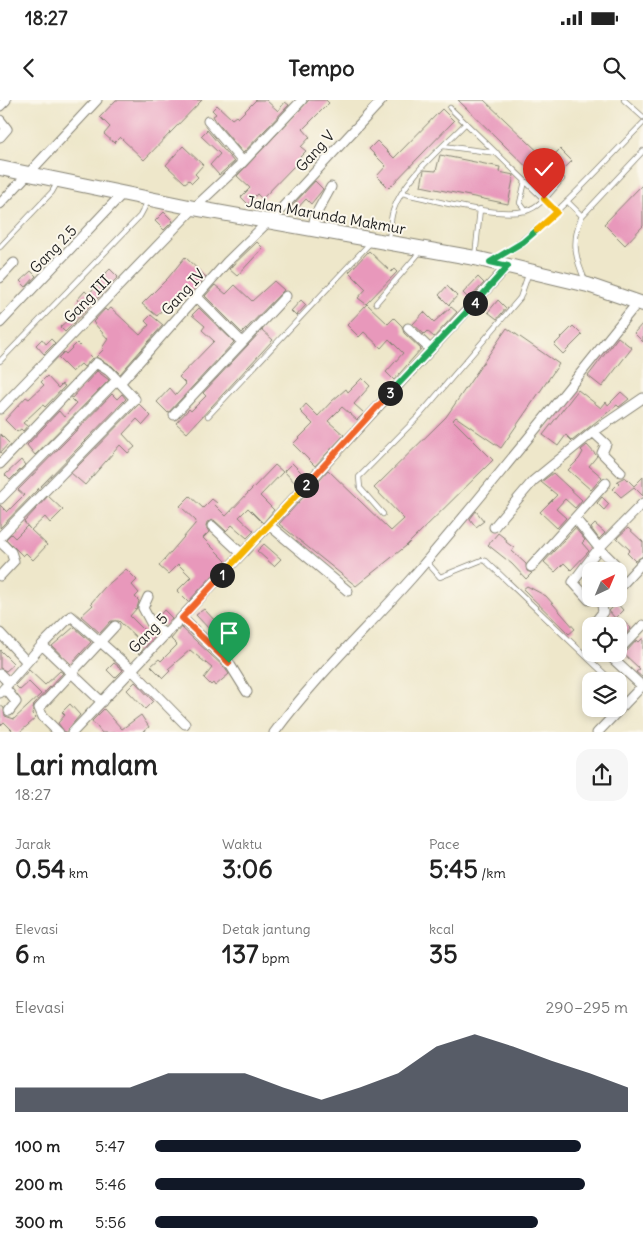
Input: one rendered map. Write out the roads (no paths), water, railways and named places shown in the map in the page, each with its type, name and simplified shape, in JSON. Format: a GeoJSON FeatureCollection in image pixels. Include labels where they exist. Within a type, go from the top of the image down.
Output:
{"type":"FeatureCollection","features":[{"type":"Feature","properties":{"kind":"main road","name":"Jalan Marunda Makmur"},"geometry":{"type":"LineString","coordinates":[[1,169],[124,192],[194,208],[475,258],[588,285],[641,300]]}},
{"type":"Feature","properties":{"kind":"street"},"geometry":{"type":"LineString","coordinates":[[0,106],[6,100]]}},
{"type":"Feature","properties":{"kind":"street"},"geometry":{"type":"LineString","coordinates":[[0,204],[97,100]]}},
{"type":"Feature","properties":{"kind":"street","name":"Gang III"},"geometry":{"type":"LineString","coordinates":[[0,409],[194,208],[302,100]]}},
{"type":"Feature","properties":{"kind":"street","name":"Gang V"},"geometry":{"type":"LineString","coordinates":[[269,222],[382,100]]}},
{"type":"Feature","properties":{"kind":"street"},"geometry":{"type":"LineString","coordinates":[[0,120],[7,129],[0,137]]}},
{"type":"Feature","properties":{"kind":"street"},"geometry":{"type":"LineString","coordinates":[[208,121],[242,162]]}},
{"type":"Feature","properties":{"kind":"street"},"geometry":{"type":"LineString","coordinates":[[313,229],[315,216],[331,186]]}},
{"type":"Feature","properties":{"kind":"street","name":"Gang 2.5"},"geometry":{"type":"LineString","coordinates":[[0,323],[124,192]]}},
{"type":"Feature","properties":{"kind":"street","name":"Gang IV"},"geometry":{"type":"LineString","coordinates":[[0,500],[119,381],[227,262],[269,222]]}},
{"type":"Feature","properties":{"kind":"street"},"geometry":{"type":"LineString","coordinates":[[0,278],[14,263]]}},
{"type":"Feature","properties":{"kind":"street","name":"Gang 5"},"geometry":{"type":"LineString","coordinates":[[72,732],[182,618],[508,266]]}},
{"type":"Feature","properties":{"kind":"street"},"geometry":{"type":"LineString","coordinates":[[174,415],[286,296]]}},
{"type":"Feature","properties":{"kind":"street"},"geometry":{"type":"LineString","coordinates":[[197,297],[242,342]]}},
{"type":"Feature","properties":{"kind":"street"},"geometry":{"type":"LineString","coordinates":[[274,732],[301,696],[426,561],[641,300]]}},
{"type":"Feature","properties":{"kind":"street"},"geometry":{"type":"LineString","coordinates":[[408,328],[431,350]]}},
{"type":"Feature","properties":{"kind":"street"},"geometry":{"type":"LineString","coordinates":[[0,464],[95,364],[98,363],[119,381],[135,400],[0,537]]}},
{"type":"Feature","properties":{"kind":"street"},"geometry":{"type":"LineString","coordinates":[[494,527],[533,480],[593,432],[643,398]]}},
{"type":"Feature","properties":{"kind":"street"},"geometry":{"type":"LineString","coordinates":[[593,432],[606,444],[602,453],[621,472]]}},
{"type":"Feature","properties":{"kind":"street"},"geometry":{"type":"LineString","coordinates":[[531,567],[606,483]]}},
{"type":"Feature","properties":{"kind":"street"},"geometry":{"type":"LineString","coordinates":[[588,562],[643,503]]}},
{"type":"Feature","properties":{"kind":"street"},"geometry":{"type":"LineString","coordinates":[[575,518],[613,562]]}},
{"type":"Feature","properties":{"kind":"street"},"geometry":{"type":"LineString","coordinates":[[269,525],[348,591]]}},
{"type":"Feature","properties":{"kind":"street"},"geometry":{"type":"LineString","coordinates":[[212,526],[241,553]]}},
{"type":"Feature","properties":{"kind":"street"},"geometry":{"type":"LineString","coordinates":[[0,542],[11,552],[14,560],[0,576]]}},
{"type":"Feature","properties":{"kind":"street"},"geometry":{"type":"LineString","coordinates":[[628,578],[643,562]]}},
{"type":"Feature","properties":{"kind":"street"},"geometry":{"type":"LineString","coordinates":[[582,569],[572,582],[582,593]]}},
{"type":"Feature","properties":{"kind":"street"},"geometry":{"type":"LineString","coordinates":[[148,597],[143,608],[145,614],[166,635]]}},
{"type":"Feature","properties":{"kind":"street"},"geometry":{"type":"LineString","coordinates":[[5,688],[42,645],[71,616],[132,670],[185,724]]}},
{"type":"Feature","properties":{"kind":"street"},"geometry":{"type":"LineString","coordinates":[[182,618],[229,663],[247,692]]}},
{"type":"Feature","properties":{"kind":"street"},"geometry":{"type":"LineString","coordinates":[[627,642],[643,625]]}},
{"type":"Feature","properties":{"kind":"street"},"geometry":{"type":"LineString","coordinates":[[59,732],[39,710],[116,626]]}},
{"type":"Feature","properties":{"kind":"street"},"geometry":{"type":"LineString","coordinates":[[0,633],[27,662]]}},
{"type":"Feature","properties":{"kind":"street"},"geometry":{"type":"LineString","coordinates":[[42,645],[102,702]]}},
{"type":"Feature","properties":{"kind":"street"},"geometry":{"type":"LineString","coordinates":[[598,732],[642,686],[619,662]]}},
{"type":"Feature","properties":{"kind":"street"},"geometry":{"type":"LineString","coordinates":[[0,674],[5,688],[16,702],[9,711]]}},
{"type":"Feature","properties":{"kind":"lane"},"geometry":{"type":"LineString","coordinates":[[624,100],[643,117]]}},
{"type":"Feature","properties":{"kind":"lane"},"geometry":{"type":"LineString","coordinates":[[450,108],[557,212]]}},
{"type":"Feature","properties":{"kind":"lane"},"geometry":{"type":"LineString","coordinates":[[389,242],[393,210],[402,194],[420,169],[466,123]]}},
{"type":"Feature","properties":{"kind":"lane"},"geometry":{"type":"LineString","coordinates":[[490,262],[523,242],[557,212],[643,123]]}},
{"type":"Feature","properties":{"kind":"lane"},"geometry":{"type":"LineString","coordinates":[[444,146],[497,154]]}},
{"type":"Feature","properties":{"kind":"lane"},"geometry":{"type":"LineString","coordinates":[[588,285],[577,263],[576,235],[582,216],[643,151]]}},
{"type":"Feature","properties":{"kind":"lane"},"geometry":{"type":"LineString","coordinates":[[402,194],[480,209],[503,212],[526,211],[544,199],[562,179]]}},
{"type":"Feature","properties":{"kind":"lane"},"geometry":{"type":"LineString","coordinates":[[0,247],[52,192],[58,180]]}},
{"type":"Feature","properties":{"kind":"lane"},"geometry":{"type":"LineString","coordinates":[[525,181],[520,203],[526,211]]}},
{"type":"Feature","properties":{"kind":"lane"},"geometry":{"type":"LineString","coordinates":[[0,361],[140,216],[150,198]]}},
{"type":"Feature","properties":{"kind":"lane"},"geometry":{"type":"LineString","coordinates":[[567,201],[582,216]]}},
{"type":"Feature","properties":{"kind":"lane"},"geometry":{"type":"LineString","coordinates":[[475,258],[480,209]]}},
{"type":"Feature","properties":{"kind":"lane"},"geometry":{"type":"LineString","coordinates":[[208,416],[373,239]]}},
{"type":"Feature","properties":{"kind":"lane"},"geometry":{"type":"LineString","coordinates":[[376,303],[423,249]]}},
{"type":"Feature","properties":{"kind":"lane"},"geometry":{"type":"LineString","coordinates":[[383,514],[360,488],[360,477],[419,416],[520,298],[529,271]]}},
{"type":"Feature","properties":{"kind":"lane"},"geometry":{"type":"LineString","coordinates":[[426,561],[440,577],[482,560],[486,561],[603,672]]}}]}
